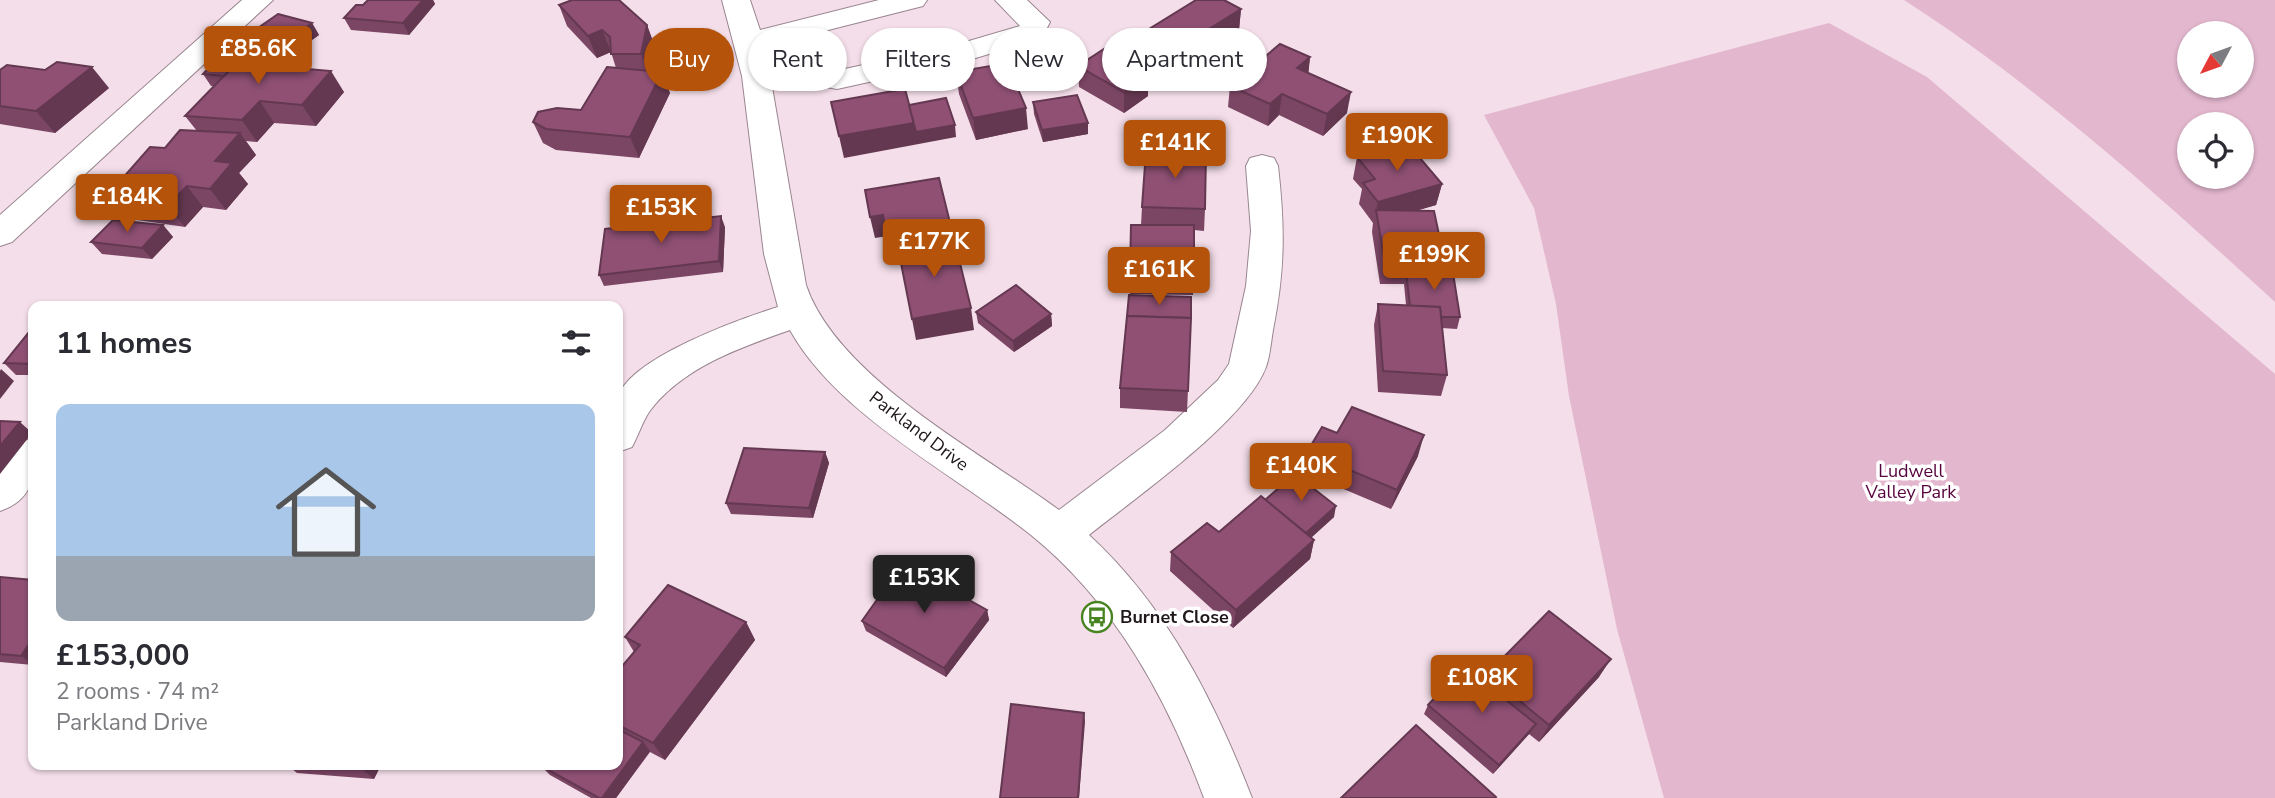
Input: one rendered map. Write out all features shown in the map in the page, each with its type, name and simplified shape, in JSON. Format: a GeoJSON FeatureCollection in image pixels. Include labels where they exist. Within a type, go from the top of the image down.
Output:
{"type":"FeatureCollection","features":[{"type":"Feature","properties":{"kind":"street"},"geometry":{"type":"LineString","coordinates":[[0,234],[201,49],[259,0]]}},
{"type":"Feature","properties":{"kind":"street","name":"Parkland Drive"},"geometry":{"type":"LineString","coordinates":[[736,0],[748,33]]}},
{"type":"Feature","properties":{"kind":"street"},"geometry":{"type":"LineString","coordinates":[[802,28],[913,0]]}},
{"type":"Feature","properties":{"kind":"street"},"geometry":{"type":"LineString","coordinates":[[847,78],[1018,38],[1032,32],[1049,16],[1009,0]]}},
{"type":"Feature","properties":{"kind":"street","name":"Parkland Drive"},"geometry":{"type":"LineString","coordinates":[[758,91],[785,271],[798,314],[824,352],[860,387],[1059,534],[1122,600],[1153,640],[1190,702],[1228,798]]}},
{"type":"Feature","properties":{"kind":"street"},"geometry":{"type":"LineString","coordinates":[[1059,534],[1178,441],[1232,390],[1247,367],[1264,286],[1268,231],[1262,166]]}},
{"type":"Feature","properties":{"kind":"street"},"geometry":{"type":"LineString","coordinates":[[623,426],[636,400],[658,380],[700,352],[748,329],[798,314]]}},
{"type":"Feature","properties":{"kind":"street"},"geometry":{"type":"LineString","coordinates":[[0,494],[28,460]]}},
{"type":"Feature","properties":{"kind":"green space"},"geometry":{"type":"Polygon","coordinates":[[[1904,0],[2275,0],[2275,302],[2096,143],[2002,68],[1904,0]]]}},
{"type":"Feature","properties":{"kind":"green space","name":"Ludwell Valley Park"},"geometry":{"type":"Polygon","coordinates":[[[1829,23],[1927,77],[2275,374],[2275,798],[1664,798],[1617,629],[1569,396],[1556,304],[1534,208],[1484,115],[1829,23]]]}},
{"type":"Feature","properties":{"kind":"building"},"geometry":{"type":"Polygon","coordinates":[[[368,0],[423,0],[403,23],[344,18],[356,5],[363,5],[368,0]]]}},
{"type":"Feature","properties":{"kind":"building"},"geometry":{"type":"Polygon","coordinates":[[[572,0],[619,0],[647,25],[644,28],[641,54],[611,54],[610,37],[602,30],[588,36],[559,5],[572,0]]]}},
{"type":"Feature","properties":{"kind":"building"},"geometry":{"type":"Polygon","coordinates":[[[1196,0],[1224,0],[1241,9],[1211,28],[1151,28],[1196,0]]]}},
{"type":"Feature","properties":{"kind":"building"},"geometry":{"type":"Polygon","coordinates":[[[278,14],[312,23],[282,44],[248,35],[278,14]]]}},
{"type":"Feature","properties":{"kind":"building"},"geometry":{"type":"Polygon","coordinates":[[[1280,44],[1310,57],[1297,68],[1351,92],[1327,114],[1282,94],[1270,104],[1241,91],[1267,91],[1267,55],[1280,44]]]}},
{"type":"Feature","properties":{"kind":"building"},"geometry":{"type":"Polygon","coordinates":[[[252,47],[289,50],[273,66],[331,71],[302,105],[260,101],[242,120],[185,116],[252,47]]]}},
{"type":"Feature","properties":{"kind":"building"},"geometry":{"type":"Polygon","coordinates":[[[227,49],[248,51],[224,76],[203,74],[227,49]]]}},
{"type":"Feature","properties":{"kind":"building"},"geometry":{"type":"Polygon","coordinates":[[[1102,50],[1102,80],[1088,72],[1088,59],[1102,50]]]}},
{"type":"Feature","properties":{"kind":"building"},"geometry":{"type":"Polygon","coordinates":[[[57,62],[92,67],[36,111],[0,106],[0,70],[7,65],[45,70],[57,62]]]}},
{"type":"Feature","properties":{"kind":"building"},"geometry":{"type":"Polygon","coordinates":[[[989,66],[989,91],[1019,91],[1026,108],[973,118],[963,91],[975,91],[975,69],[989,66]]]}},
{"type":"Feature","properties":{"kind":"building"},"geometry":{"type":"Polygon","coordinates":[[[607,67],[644,70],[644,91],[653,91],[630,137],[546,129],[533,122],[538,112],[557,108],[581,110],[607,67]]]}},
{"type":"Feature","properties":{"kind":"building"},"geometry":{"type":"Polygon","coordinates":[[[906,91],[914,123],[839,136],[831,102],[906,91]]]}},
{"type":"Feature","properties":{"kind":"building"},"geometry":{"type":"Polygon","coordinates":[[[1077,95],[1088,123],[1042,130],[1033,102],[1077,95]]]}},
{"type":"Feature","properties":{"kind":"building"},"geometry":{"type":"Polygon","coordinates":[[[946,98],[955,125],[916,132],[909,105],[946,98]]]}},
{"type":"Feature","properties":{"kind":"building"},"geometry":{"type":"Polygon","coordinates":[[[180,130],[240,133],[215,161],[232,163],[210,189],[187,186],[167,206],[106,197],[150,147],[165,148],[180,130]]]}},
{"type":"Feature","properties":{"kind":"building"},"geometry":{"type":"Polygon","coordinates":[[[1145,133],[1204,135],[1205,153],[1146,153],[1145,133]]]}},
{"type":"Feature","properties":{"kind":"building"},"geometry":{"type":"Polygon","coordinates":[[[1408,144],[1442,184],[1378,202],[1363,183],[1375,179],[1357,157],[1408,144]]]}},
{"type":"Feature","properties":{"kind":"building"},"geometry":{"type":"Polygon","coordinates":[[[1146,151],[1206,153],[1205,209],[1142,207],[1146,151]]]}},
{"type":"Feature","properties":{"kind":"building"},"geometry":{"type":"Polygon","coordinates":[[[939,178],[952,231],[888,242],[883,215],[870,217],[865,190],[939,178]]]}},
{"type":"Feature","properties":{"kind":"building"},"geometry":{"type":"Polygon","coordinates":[[[1376,210],[1434,211],[1445,263],[1385,263],[1376,210]]]}},
{"type":"Feature","properties":{"kind":"building"},"geometry":{"type":"Polygon","coordinates":[[[721,216],[719,261],[599,275],[605,229],[721,216]]]}},
{"type":"Feature","properties":{"kind":"building"},"geometry":{"type":"Polygon","coordinates":[[[113,220],[163,225],[142,248],[91,242],[113,220]]]}},
{"type":"Feature","properties":{"kind":"building"},"geometry":{"type":"Polygon","coordinates":[[[1131,225],[1194,225],[1194,274],[1130,273],[1131,225]]]}},
{"type":"Feature","properties":{"kind":"building"},"geometry":{"type":"Polygon","coordinates":[[[954,239],[971,308],[912,319],[898,248],[954,239]]]}},
{"type":"Feature","properties":{"kind":"building"},"geometry":{"type":"Polygon","coordinates":[[[1406,271],[1453,273],[1460,317],[1441,317],[1440,307],[1410,306],[1406,271]]]}},
{"type":"Feature","properties":{"kind":"building"},"geometry":{"type":"Polygon","coordinates":[[[1016,285],[1051,314],[1013,341],[976,312],[1016,285]]]}},
{"type":"Feature","properties":{"kind":"building"},"geometry":{"type":"Polygon","coordinates":[[[1129,295],[1191,297],[1191,318],[1127,316],[1129,295]]]}},
{"type":"Feature","properties":{"kind":"building"},"geometry":{"type":"Polygon","coordinates":[[[1378,304],[1440,307],[1447,375],[1383,371],[1378,304]]]}},
{"type":"Feature","properties":{"kind":"building"},"geometry":{"type":"Polygon","coordinates":[[[1127,316],[1191,318],[1188,391],[1120,388],[1127,316]]]}},
{"type":"Feature","properties":{"kind":"building"},"geometry":{"type":"Polygon","coordinates":[[[28,333],[28,364],[4,363],[28,333]]]}},
{"type":"Feature","properties":{"kind":"building"},"geometry":{"type":"Polygon","coordinates":[[[1352,407],[1424,435],[1397,490],[1307,452],[1322,427],[1337,433],[1352,407]]]}},
{"type":"Feature","properties":{"kind":"building"},"geometry":{"type":"Polygon","coordinates":[[[0,421],[20,422],[0,446],[0,421]]]}},
{"type":"Feature","properties":{"kind":"building"},"geometry":{"type":"Polygon","coordinates":[[[744,448],[825,452],[809,508],[726,503],[744,448]]]}},
{"type":"Feature","properties":{"kind":"building"},"geometry":{"type":"Polygon","coordinates":[[[1295,474],[1336,506],[1306,533],[1265,500],[1295,474]]]}},
{"type":"Feature","properties":{"kind":"building"},"geometry":{"type":"Polygon","coordinates":[[[1261,496],[1314,540],[1236,610],[1171,552],[1207,523],[1219,532],[1261,496]]]}},
{"type":"Feature","properties":{"kind":"building"},"geometry":{"type":"Polygon","coordinates":[[[903,563],[987,610],[944,668],[862,621],[903,563]]]}},
{"type":"Feature","properties":{"kind":"building"},"geometry":{"type":"Polygon","coordinates":[[[0,577],[28,580],[28,646],[21,656],[0,654],[0,577]]]}},
{"type":"Feature","properties":{"kind":"building"},"geometry":{"type":"Polygon","coordinates":[[[668,585],[746,622],[653,743],[623,728],[623,665],[640,645],[625,637],[668,585]]]}},
{"type":"Feature","properties":{"kind":"building"},"geometry":{"type":"Polygon","coordinates":[[[1549,611],[1611,659],[1549,725],[1487,674],[1549,611]]]}},
{"type":"Feature","properties":{"kind":"building"},"geometry":{"type":"Polygon","coordinates":[[[1464,666],[1536,724],[1499,765],[1428,705],[1464,666]]]}},
{"type":"Feature","properties":{"kind":"building"},"geometry":{"type":"Polygon","coordinates":[[[1011,704],[1084,713],[1078,798],[1000,798],[1011,704]]]}},
{"type":"Feature","properties":{"kind":"building"},"geometry":{"type":"Polygon","coordinates":[[[1416,725],[1496,797],[1341,798],[1416,725]]]}},
{"type":"Feature","properties":{"kind":"building"},"geometry":{"type":"Polygon","coordinates":[[[623,732],[643,742],[623,769],[623,732]]]}},
{"type":"Feature","properties":{"kind":"building"},"geometry":{"type":"Polygon","coordinates":[[[548,770],[622,770],[602,798],[548,770]]]}},
{"type":"Feature","properties":{"kind":"place","name":"Burnet Close"},"geometry":{"type":"Point","coordinates":[1097,617]}}]}
